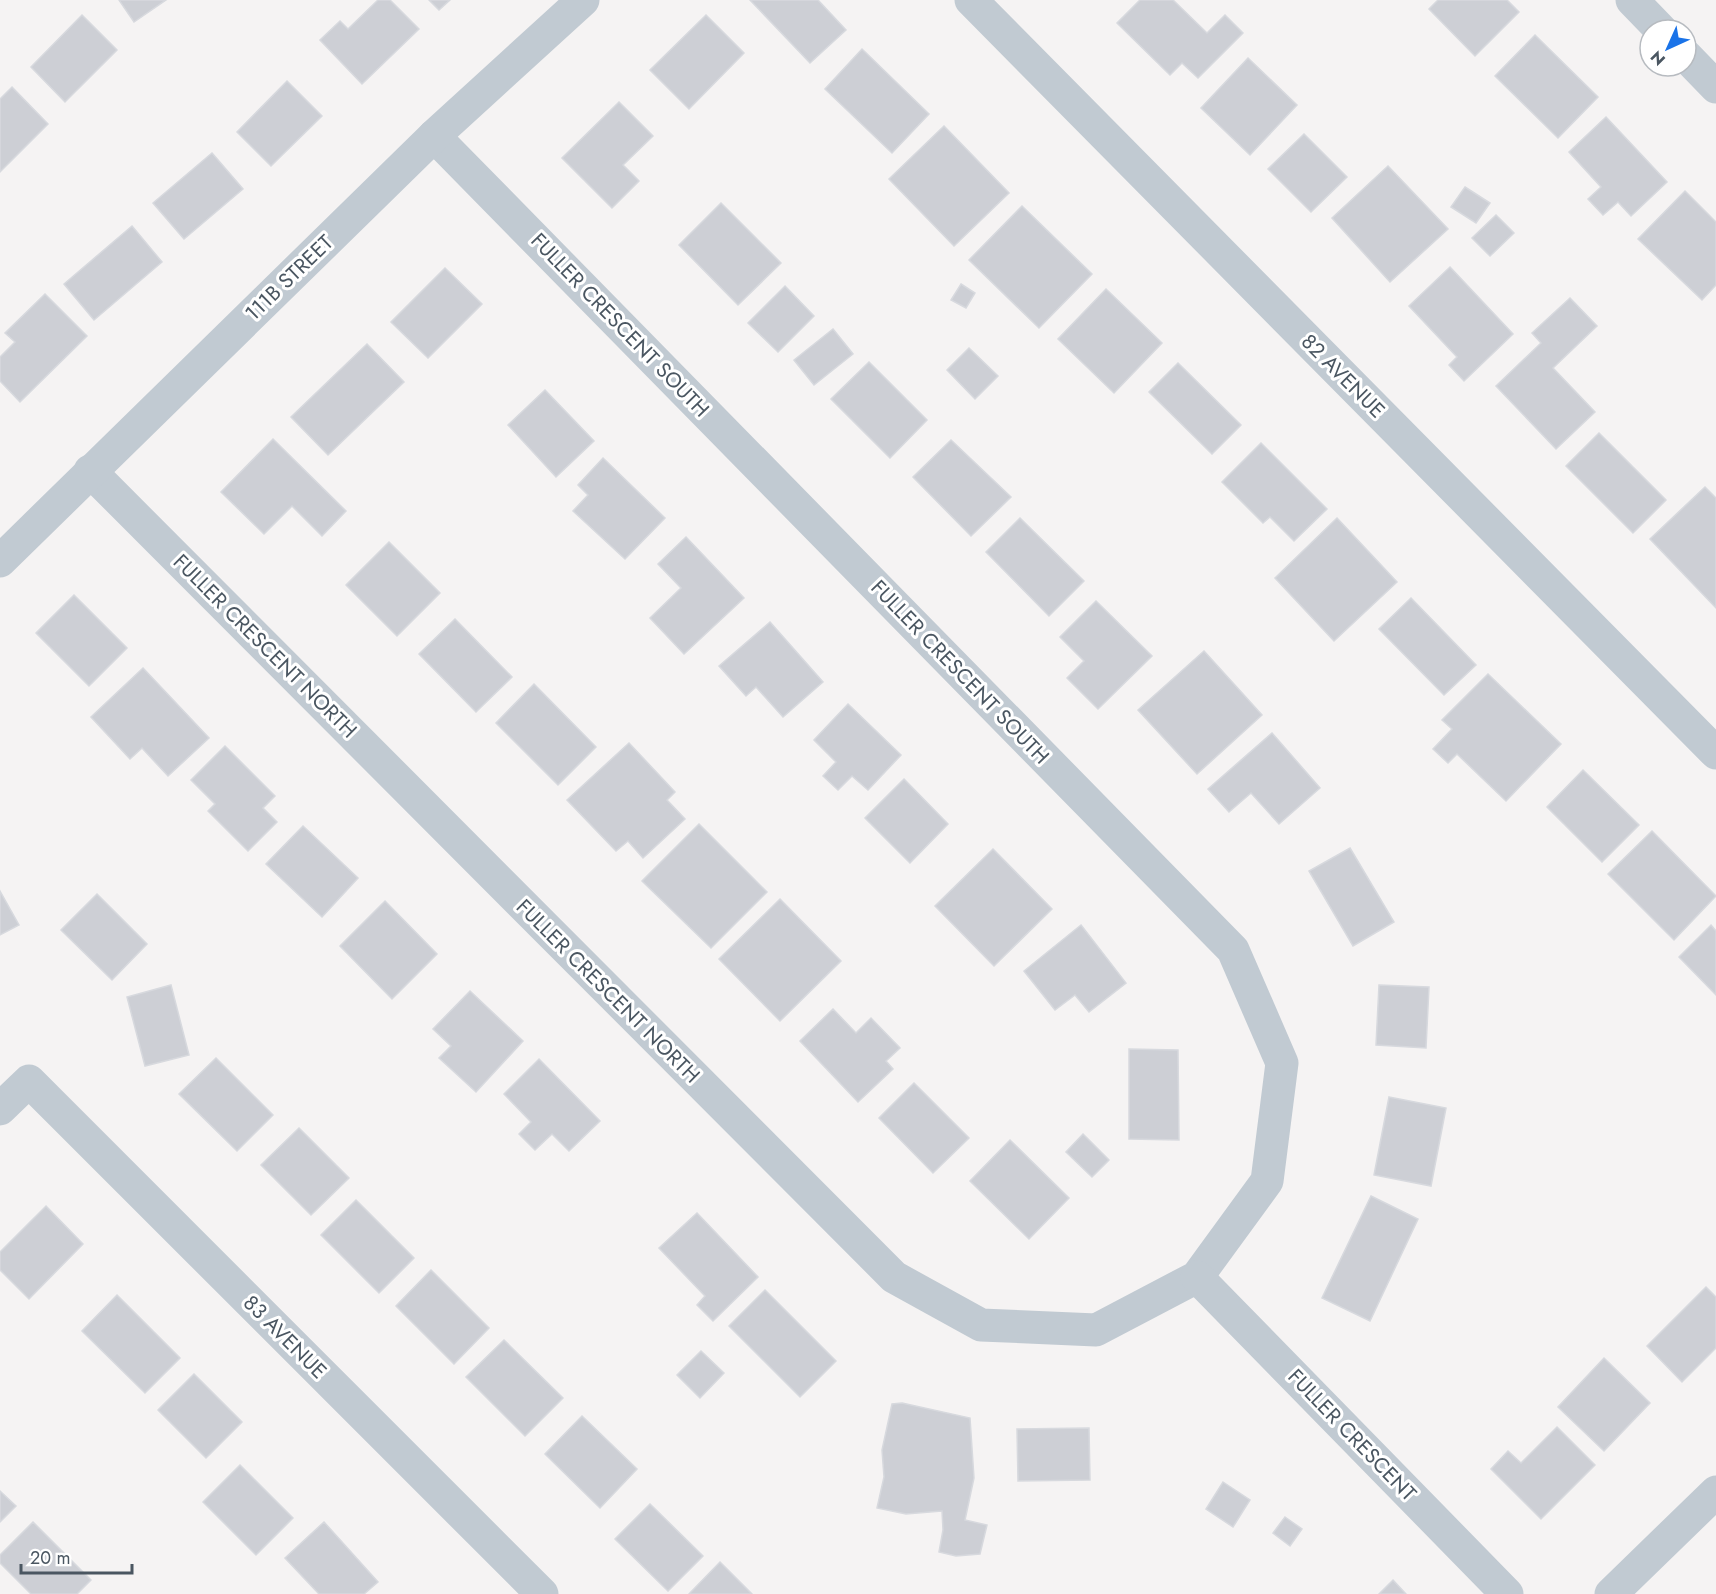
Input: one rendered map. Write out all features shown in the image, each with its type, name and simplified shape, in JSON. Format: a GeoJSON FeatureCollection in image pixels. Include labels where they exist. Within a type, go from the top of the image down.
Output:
{"type":"FeatureCollection","features":[{"type":"Feature","properties":{"kind":"street","name":"111B STREET"},"geometry":{"type":"LineString","coordinates":[[0,561],[434,136],[583,0]]}},
{"type":"Feature","properties":{"kind":"street","name":"82 AVENUE"},"geometry":{"type":"LineString","coordinates":[[971,0],[1716,753]]}},
{"type":"Feature","properties":{"kind":"street"},"geometry":{"type":"LineString","coordinates":[[1632,0],[1649,18]]}},
{"type":"Feature","properties":{"kind":"street"},"geometry":{"type":"LineString","coordinates":[[1698,68],[1716,87]]}},
{"type":"Feature","properties":{"kind":"street","name":"FULLER CRESCENT SOUTH"},"geometry":{"type":"LineString","coordinates":[[434,136],[1233,950],[1282,1063],[1267,1181],[1197,1277]]}},
{"type":"Feature","properties":{"kind":"street","name":"FULLER CRESCENT NORTH"},"geometry":{"type":"LineString","coordinates":[[90,471],[894,1277],[981,1325],[1096,1330],[1197,1277]]}},
{"type":"Feature","properties":{"kind":"street","name":"83 AVENUE"},"geometry":{"type":"LineString","coordinates":[[0,1109],[29,1081],[542,1594]]}},
{"type":"Feature","properties":{"kind":"street","name":"FULLER CRESCENT"},"geometry":{"type":"LineString","coordinates":[[1197,1277],[1507,1594]]}},
{"type":"Feature","properties":{"kind":"street"},"geometry":{"type":"LineString","coordinates":[[1611,1594],[1716,1492]]}},
{"type":"Feature","properties":{"kind":"building"},"geometry":{"type":"Polygon","coordinates":[[[119,0],[166,0],[134,22],[119,0]]]}},
{"type":"Feature","properties":{"kind":"building"},"geometry":{"type":"Polygon","coordinates":[[[378,0],[390,0],[419,29],[362,84],[320,40],[340,21],[348,29],[378,0]]]}},
{"type":"Feature","properties":{"kind":"building"},"geometry":{"type":"Polygon","coordinates":[[[429,0],[450,0],[439,10],[429,0]]]}},
{"type":"Feature","properties":{"kind":"building"},"geometry":{"type":"Polygon","coordinates":[[[750,0],[818,0],[846,30],[810,63],[750,0]]]}},
{"type":"Feature","properties":{"kind":"building"},"geometry":{"type":"Polygon","coordinates":[[[1140,0],[1173,0],[1207,33],[1225,15],[1243,33],[1198,78],[1182,63],[1170,75],[1117,23],[1140,0]]]}},
{"type":"Feature","properties":{"kind":"building"},"geometry":{"type":"Polygon","coordinates":[[[1438,0],[1507,0],[1519,12],[1475,56],[1429,9],[1438,0]]]}},
{"type":"Feature","properties":{"kind":"building"},"geometry":{"type":"Polygon","coordinates":[[[82,15],[117,50],[65,102],[31,67],[82,15]]]}},
{"type":"Feature","properties":{"kind":"building"},"geometry":{"type":"Polygon","coordinates":[[[706,15],[744,53],[689,109],[650,70],[706,15]]]}},
{"type":"Feature","properties":{"kind":"building"},"geometry":{"type":"Polygon","coordinates":[[[1535,35],[1598,97],[1558,138],[1495,76],[1535,35]]]}},
{"type":"Feature","properties":{"kind":"building"},"geometry":{"type":"Polygon","coordinates":[[[862,49],[929,114],[892,153],[825,89],[862,49]]]}},
{"type":"Feature","properties":{"kind":"building"},"geometry":{"type":"Polygon","coordinates":[[[1248,58],[1297,105],[1250,155],[1201,108],[1248,58]]]}},
{"type":"Feature","properties":{"kind":"building"},"geometry":{"type":"Polygon","coordinates":[[[287,81],[322,116],[271,166],[237,132],[287,81]]]}},
{"type":"Feature","properties":{"kind":"building"},"geometry":{"type":"Polygon","coordinates":[[[12,87],[48,124],[0,172],[0,99],[12,87]]]}},
{"type":"Feature","properties":{"kind":"building"},"geometry":{"type":"Polygon","coordinates":[[[619,102],[653,136],[623,165],[639,181],[612,208],[562,158],[619,102]]]}},
{"type":"Feature","properties":{"kind":"building"},"geometry":{"type":"Polygon","coordinates":[[[1606,117],[1667,182],[1631,216],[1618,202],[1603,215],[1588,199],[1601,187],[1569,152],[1606,117]]]}},
{"type":"Feature","properties":{"kind":"building"},"geometry":{"type":"Polygon","coordinates":[[[944,126],[1009,193],[954,246],[889,179],[944,126]]]}},
{"type":"Feature","properties":{"kind":"building"},"geometry":{"type":"Polygon","coordinates":[[[1304,134],[1347,177],[1311,212],[1268,169],[1304,134]]]}},
{"type":"Feature","properties":{"kind":"building"},"geometry":{"type":"Polygon","coordinates":[[[212,153],[243,189],[184,239],[153,203],[212,153]]]}},
{"type":"Feature","properties":{"kind":"building"},"geometry":{"type":"Polygon","coordinates":[[[1388,166],[1448,229],[1390,282],[1332,218],[1388,166]]]}},
{"type":"Feature","properties":{"kind":"building"},"geometry":{"type":"Polygon","coordinates":[[[1465,187],[1490,203],[1476,223],[1451,207],[1465,187]]]}},
{"type":"Feature","properties":{"kind":"building"},"geometry":{"type":"Polygon","coordinates":[[[1685,191],[1716,222],[1716,285],[1702,300],[1638,239],[1685,191]]]}},
{"type":"Feature","properties":{"kind":"building"},"geometry":{"type":"Polygon","coordinates":[[[721,203],[781,263],[738,305],[679,245],[721,203]]]}},
{"type":"Feature","properties":{"kind":"building"},"geometry":{"type":"Polygon","coordinates":[[[1022,206],[1092,274],[1039,328],[969,260],[1022,206]]]}},
{"type":"Feature","properties":{"kind":"building"},"geometry":{"type":"Polygon","coordinates":[[[1496,215],[1514,233],[1490,256],[1472,238],[1496,215]]]}},
{"type":"Feature","properties":{"kind":"building"},"geometry":{"type":"Polygon","coordinates":[[[132,226],[162,262],[94,320],[64,284],[132,226]]]}},
{"type":"Feature","properties":{"kind":"building"},"geometry":{"type":"Polygon","coordinates":[[[1450,267],[1513,334],[1464,381],[1449,365],[1457,357],[1409,306],[1450,267]]]}},
{"type":"Feature","properties":{"kind":"building"},"geometry":{"type":"Polygon","coordinates":[[[445,268],[482,304],[428,358],[391,322],[445,268]]]}},
{"type":"Feature","properties":{"kind":"building"},"geometry":{"type":"Polygon","coordinates":[[[961,284],[975,293],[966,308],[951,300],[961,284]]]}},
{"type":"Feature","properties":{"kind":"building"},"geometry":{"type":"Polygon","coordinates":[[[785,286],[814,316],[778,352],[748,323],[785,286]]]}},
{"type":"Feature","properties":{"kind":"building"},"geometry":{"type":"Polygon","coordinates":[[[1106,289],[1162,343],[1114,393],[1058,339],[1106,289]]]}},
{"type":"Feature","properties":{"kind":"building"},"geometry":{"type":"Polygon","coordinates":[[[45,294],[87,336],[20,402],[0,381],[0,357],[15,342],[5,333],[45,294]]]}},
{"type":"Feature","properties":{"kind":"building"},"geometry":{"type":"Polygon","coordinates":[[[1570,298],[1597,326],[1553,368],[1595,412],[1556,449],[1496,386],[1541,343],[1532,333],[1570,298]]]}},
{"type":"Feature","properties":{"kind":"building"},"geometry":{"type":"Polygon","coordinates":[[[833,329],[853,354],[814,385],[794,360],[833,329]]]}},
{"type":"Feature","properties":{"kind":"building"},"geometry":{"type":"Polygon","coordinates":[[[367,344],[404,382],[328,455],[291,417],[367,344]]]}},
{"type":"Feature","properties":{"kind":"building"},"geometry":{"type":"Polygon","coordinates":[[[969,348],[998,376],[975,399],[947,370],[969,348]]]}},
{"type":"Feature","properties":{"kind":"building"},"geometry":{"type":"Polygon","coordinates":[[[869,362],[927,420],[890,458],[831,399],[869,362]]]}},
{"type":"Feature","properties":{"kind":"building"},"geometry":{"type":"Polygon","coordinates":[[[1178,363],[1241,425],[1212,454],[1149,392],[1178,363]]]}},
{"type":"Feature","properties":{"kind":"building"},"geometry":{"type":"Polygon","coordinates":[[[545,390],[594,441],[556,477],[508,425],[545,390]]]}},
{"type":"Feature","properties":{"kind":"building"},"geometry":{"type":"Polygon","coordinates":[[[1599,433],[1666,500],[1633,533],[1566,466],[1599,433]]]}},
{"type":"Feature","properties":{"kind":"building"},"geometry":{"type":"Polygon","coordinates":[[[273,439],[346,511],[322,536],[292,506],[264,534],[221,492],[273,439]]]}},
{"type":"Feature","properties":{"kind":"building"},"geometry":{"type":"Polygon","coordinates":[[[951,440],[1011,497],[971,536],[913,477],[951,440]]]}},
{"type":"Feature","properties":{"kind":"building"},"geometry":{"type":"Polygon","coordinates":[[[1261,443],[1327,509],[1294,541],[1270,517],[1263,523],[1222,482],[1261,443]]]}},
{"type":"Feature","properties":{"kind":"building"},"geometry":{"type":"Polygon","coordinates":[[[603,458],[665,518],[625,559],[573,511],[588,495],[578,485],[603,458]]]}},
{"type":"Feature","properties":{"kind":"building"},"geometry":{"type":"Polygon","coordinates":[[[1705,487],[1716,498],[1716,608],[1650,539],[1705,487]]]}},
{"type":"Feature","properties":{"kind":"building"},"geometry":{"type":"Polygon","coordinates":[[[1020,518],[1084,581],[1049,616],[986,552],[1020,518]]]}},
{"type":"Feature","properties":{"kind":"building"},"geometry":{"type":"Polygon","coordinates":[[[1337,518],[1397,582],[1334,641],[1275,578],[1337,518]]]}},
{"type":"Feature","properties":{"kind":"building"},"geometry":{"type":"Polygon","coordinates":[[[686,537],[744,598],[684,654],[650,618],[681,588],[658,564],[686,537]]]}},
{"type":"Feature","properties":{"kind":"building"},"geometry":{"type":"Polygon","coordinates":[[[389,542],[440,593],[397,636],[346,585],[389,542]]]}},
{"type":"Feature","properties":{"kind":"building"},"geometry":{"type":"Polygon","coordinates":[[[74,595],[127,648],[89,686],[36,633],[74,595]]]}},
{"type":"Feature","properties":{"kind":"building"},"geometry":{"type":"Polygon","coordinates":[[[1411,598],[1476,665],[1444,695],[1379,629],[1411,598]]]}},
{"type":"Feature","properties":{"kind":"building"},"geometry":{"type":"Polygon","coordinates":[[[1096,601],[1152,656],[1098,709],[1067,678],[1084,661],[1060,637],[1096,601]]]}},
{"type":"Feature","properties":{"kind":"building"},"geometry":{"type":"Polygon","coordinates":[[[455,619],[512,677],[476,712],[419,654],[455,619]]]}},
{"type":"Feature","properties":{"kind":"building"},"geometry":{"type":"Polygon","coordinates":[[[770,622],[823,682],[783,717],[756,687],[746,696],[719,666],[770,622]]]}},
{"type":"Feature","properties":{"kind":"building"},"geometry":{"type":"Polygon","coordinates":[[[1204,651],[1262,715],[1197,774],[1138,710],[1204,651]]]}},
{"type":"Feature","properties":{"kind":"building"},"geometry":{"type":"Polygon","coordinates":[[[143,668],[209,738],[168,776],[142,748],[130,759],[91,717],[143,668]]]}},
{"type":"Feature","properties":{"kind":"building"},"geometry":{"type":"Polygon","coordinates":[[[1488,674],[1561,744],[1506,801],[1457,754],[1448,763],[1433,749],[1452,729],[1442,720],[1488,674]]]}},
{"type":"Feature","properties":{"kind":"building"},"geometry":{"type":"Polygon","coordinates":[[[534,684],[596,747],[558,785],[496,723],[534,684]]]}},
{"type":"Feature","properties":{"kind":"building"},"geometry":{"type":"Polygon","coordinates":[[[848,704],[901,755],[868,790],[852,776],[838,790],[823,776],[836,762],[814,740],[848,704]]]}},
{"type":"Feature","properties":{"kind":"building"},"geometry":{"type":"Polygon","coordinates":[[[1272,733],[1320,788],[1279,824],[1251,793],[1229,812],[1208,789],[1272,733]]]}},
{"type":"Feature","properties":{"kind":"building"},"geometry":{"type":"Polygon","coordinates":[[[629,743],[675,792],[667,800],[685,819],[643,858],[628,841],[616,851],[567,800],[629,743]]]}},
{"type":"Feature","properties":{"kind":"building"},"geometry":{"type":"Polygon","coordinates":[[[225,746],[275,796],[263,808],[277,822],[248,851],[208,811],[215,804],[191,780],[225,746]]]}},
{"type":"Feature","properties":{"kind":"building"},"geometry":{"type":"Polygon","coordinates":[[[1583,770],[1639,825],[1602,862],[1547,807],[1583,770]]]}},
{"type":"Feature","properties":{"kind":"building"},"geometry":{"type":"Polygon","coordinates":[[[904,779],[948,824],[910,863],[865,818],[904,779]]]}},
{"type":"Feature","properties":{"kind":"building"},"geometry":{"type":"Polygon","coordinates":[[[699,824],[767,892],[711,948],[642,881],[699,824]]]}},
{"type":"Feature","properties":{"kind":"building"},"geometry":{"type":"Polygon","coordinates":[[[303,826],[358,878],[322,917],[266,864],[303,826]]]}},
{"type":"Feature","properties":{"kind":"building"},"geometry":{"type":"Polygon","coordinates":[[[1652,831],[1716,896],[1674,940],[1608,874],[1652,831]]]}},
{"type":"Feature","properties":{"kind":"building"},"geometry":{"type":"Polygon","coordinates":[[[1350,848],[1394,922],[1353,946],[1309,871],[1350,848]]]}},
{"type":"Feature","properties":{"kind":"building"},"geometry":{"type":"Polygon","coordinates":[[[993,849],[1052,909],[994,966],[935,906],[993,849]]]}},
{"type":"Feature","properties":{"kind":"building"},"geometry":{"type":"Polygon","coordinates":[[[0,891],[19,925],[0,935],[0,891]]]}},
{"type":"Feature","properties":{"kind":"building"},"geometry":{"type":"Polygon","coordinates":[[[97,894],[147,944],[112,980],[61,930],[97,894]]]}},
{"type":"Feature","properties":{"kind":"building"},"geometry":{"type":"Polygon","coordinates":[[[780,899],[841,961],[780,1021],[719,959],[780,899]]]}},
{"type":"Feature","properties":{"kind":"building"},"geometry":{"type":"Polygon","coordinates":[[[385,901],[437,954],[392,999],[340,946],[385,901]]]}},
{"type":"Feature","properties":{"kind":"building"},"geometry":{"type":"Polygon","coordinates":[[[1081,925],[1126,983],[1089,1012],[1075,995],[1055,1010],[1024,971],[1081,925]]]}},
{"type":"Feature","properties":{"kind":"building"},"geometry":{"type":"Polygon","coordinates":[[[1711,925],[1716,931],[1716,995],[1679,957],[1711,925]]]}},
{"type":"Feature","properties":{"kind":"building"},"geometry":{"type":"Polygon","coordinates":[[[171,985],[189,1055],[145,1066],[127,997],[171,985]]]}},
{"type":"Feature","properties":{"kind":"building"},"geometry":{"type":"Polygon","coordinates":[[[1379,985],[1429,987],[1426,1048],[1376,1045],[1379,985]]]}},
{"type":"Feature","properties":{"kind":"building"},"geometry":{"type":"Polygon","coordinates":[[[470,991],[523,1041],[476,1092],[439,1058],[451,1046],[433,1029],[470,991]]]}},
{"type":"Feature","properties":{"kind":"building"},"geometry":{"type":"Polygon","coordinates":[[[833,1009],[856,1033],[871,1018],[900,1048],[886,1061],[893,1069],[858,1102],[800,1041],[833,1009]]]}},
{"type":"Feature","properties":{"kind":"building"},"geometry":{"type":"Polygon","coordinates":[[[1129,1049],[1178,1050],[1179,1140],[1129,1139],[1129,1049]]]}},
{"type":"Feature","properties":{"kind":"building"},"geometry":{"type":"Polygon","coordinates":[[[216,1058],[273,1115],[237,1151],[179,1094],[216,1058]]]}},
{"type":"Feature","properties":{"kind":"building"},"geometry":{"type":"Polygon","coordinates":[[[539,1059],[600,1121],[569,1151],[552,1134],[535,1150],[519,1134],[531,1122],[504,1094],[539,1059]]]}},
{"type":"Feature","properties":{"kind":"building"},"geometry":{"type":"Polygon","coordinates":[[[914,1083],[969,1138],[933,1173],[879,1118],[914,1083]]]}},
{"type":"Feature","properties":{"kind":"building"},"geometry":{"type":"Polygon","coordinates":[[[1389,1097],[1446,1108],[1431,1186],[1374,1175],[1389,1097]]]}},
{"type":"Feature","properties":{"kind":"building"},"geometry":{"type":"Polygon","coordinates":[[[299,1128],[349,1178],[311,1215],[261,1165],[299,1128]]]}},
{"type":"Feature","properties":{"kind":"building"},"geometry":{"type":"Polygon","coordinates":[[[1083,1134],[1109,1160],[1092,1177],[1066,1152],[1083,1134]]]}},
{"type":"Feature","properties":{"kind":"building"},"geometry":{"type":"Polygon","coordinates":[[[1010,1140],[1069,1198],[1029,1239],[970,1181],[1010,1140]]]}},
{"type":"Feature","properties":{"kind":"building"},"geometry":{"type":"Polygon","coordinates":[[[1371,1196],[1418,1219],[1370,1321],[1322,1298],[1371,1196]]]}},
{"type":"Feature","properties":{"kind":"building"},"geometry":{"type":"Polygon","coordinates":[[[356,1200],[414,1258],[379,1293],[321,1235],[356,1200]]]}},
{"type":"Feature","properties":{"kind":"building"},"geometry":{"type":"Polygon","coordinates":[[[46,1206],[83,1244],[29,1299],[0,1270],[0,1252],[46,1206]]]}},
{"type":"Feature","properties":{"kind":"building"},"geometry":{"type":"Polygon","coordinates":[[[697,1213],[758,1277],[713,1321],[697,1305],[705,1296],[659,1248],[697,1213]]]}},
{"type":"Feature","properties":{"kind":"building"},"geometry":{"type":"Polygon","coordinates":[[[431,1270],[489,1328],[454,1364],[396,1306],[431,1270]]]}},
{"type":"Feature","properties":{"kind":"building"},"geometry":{"type":"Polygon","coordinates":[[[1706,1287],[1716,1297],[1716,1348],[1682,1382],[1647,1346],[1706,1287]]]}},
{"type":"Feature","properties":{"kind":"building"},"geometry":{"type":"Polygon","coordinates":[[[765,1290],[836,1361],[800,1397],[729,1326],[765,1290]]]}},
{"type":"Feature","properties":{"kind":"building"},"geometry":{"type":"Polygon","coordinates":[[[117,1295],[180,1358],[145,1393],[82,1331],[117,1295]]]}},
{"type":"Feature","properties":{"kind":"building"},"geometry":{"type":"Polygon","coordinates":[[[504,1340],[563,1398],[525,1436],[466,1377],[504,1340]]]}},
{"type":"Feature","properties":{"kind":"building"},"geometry":{"type":"Polygon","coordinates":[[[701,1351],[724,1373],[700,1398],[677,1375],[701,1351]]]}},
{"type":"Feature","properties":{"kind":"building"},"geometry":{"type":"Polygon","coordinates":[[[1604,1358],[1650,1403],[1604,1451],[1558,1407],[1604,1358]]]}},
{"type":"Feature","properties":{"kind":"building"},"geometry":{"type":"Polygon","coordinates":[[[194,1374],[242,1422],[206,1458],[158,1410],[194,1374]]]}},
{"type":"Feature","properties":{"kind":"building"},"geometry":{"type":"Polygon","coordinates":[[[902,1403],[970,1418],[974,1478],[965,1520],[987,1525],[980,1554],[956,1556],[939,1552],[943,1530],[942,1511],[906,1514],[877,1508],[884,1477],[882,1450],[892,1404],[902,1403]]]}},
{"type":"Feature","properties":{"kind":"building"},"geometry":{"type":"Polygon","coordinates":[[[582,1416],[637,1469],[600,1508],[545,1454],[582,1416]]]}},
{"type":"Feature","properties":{"kind":"building"},"geometry":{"type":"Polygon","coordinates":[[[1557,1427],[1595,1465],[1541,1519],[1491,1469],[1508,1451],[1521,1463],[1557,1427]]]}},
{"type":"Feature","properties":{"kind":"building"},"geometry":{"type":"Polygon","coordinates":[[[1089,1428],[1090,1480],[1018,1481],[1017,1429],[1089,1428]]]}},
{"type":"Feature","properties":{"kind":"building"},"geometry":{"type":"Polygon","coordinates":[[[240,1465],[293,1518],[256,1555],[203,1502],[240,1465]]]}},
{"type":"Feature","properties":{"kind":"building"},"geometry":{"type":"Polygon","coordinates":[[[1223,1482],[1250,1500],[1233,1527],[1206,1509],[1223,1482]]]}},
{"type":"Feature","properties":{"kind":"building"},"geometry":{"type":"Polygon","coordinates":[[[0,1491],[16,1506],[0,1522],[0,1491]]]}},
{"type":"Feature","properties":{"kind":"building"},"geometry":{"type":"Polygon","coordinates":[[[650,1504],[703,1556],[668,1591],[615,1539],[650,1504]]]}},
{"type":"Feature","properties":{"kind":"building"},"geometry":{"type":"Polygon","coordinates":[[[1285,1517],[1302,1529],[1290,1546],[1273,1533],[1285,1517]]]}},
{"type":"Feature","properties":{"kind":"building"},"geometry":{"type":"Polygon","coordinates":[[[33,1522],[91,1580],[77,1594],[31,1594],[0,1563],[0,1555],[33,1522]]]}},
{"type":"Feature","properties":{"kind":"building"},"geometry":{"type":"Polygon","coordinates":[[[324,1522],[378,1582],[364,1594],[319,1594],[285,1558],[324,1522]]]}},
{"type":"Feature","properties":{"kind":"building"},"geometry":{"type":"Polygon","coordinates":[[[720,1562],[752,1594],[689,1594],[720,1562]]]}},
{"type":"Feature","properties":{"kind":"building"},"geometry":{"type":"Polygon","coordinates":[[[1393,1580],[1406,1594],[1379,1594],[1393,1580]]]}}]}
